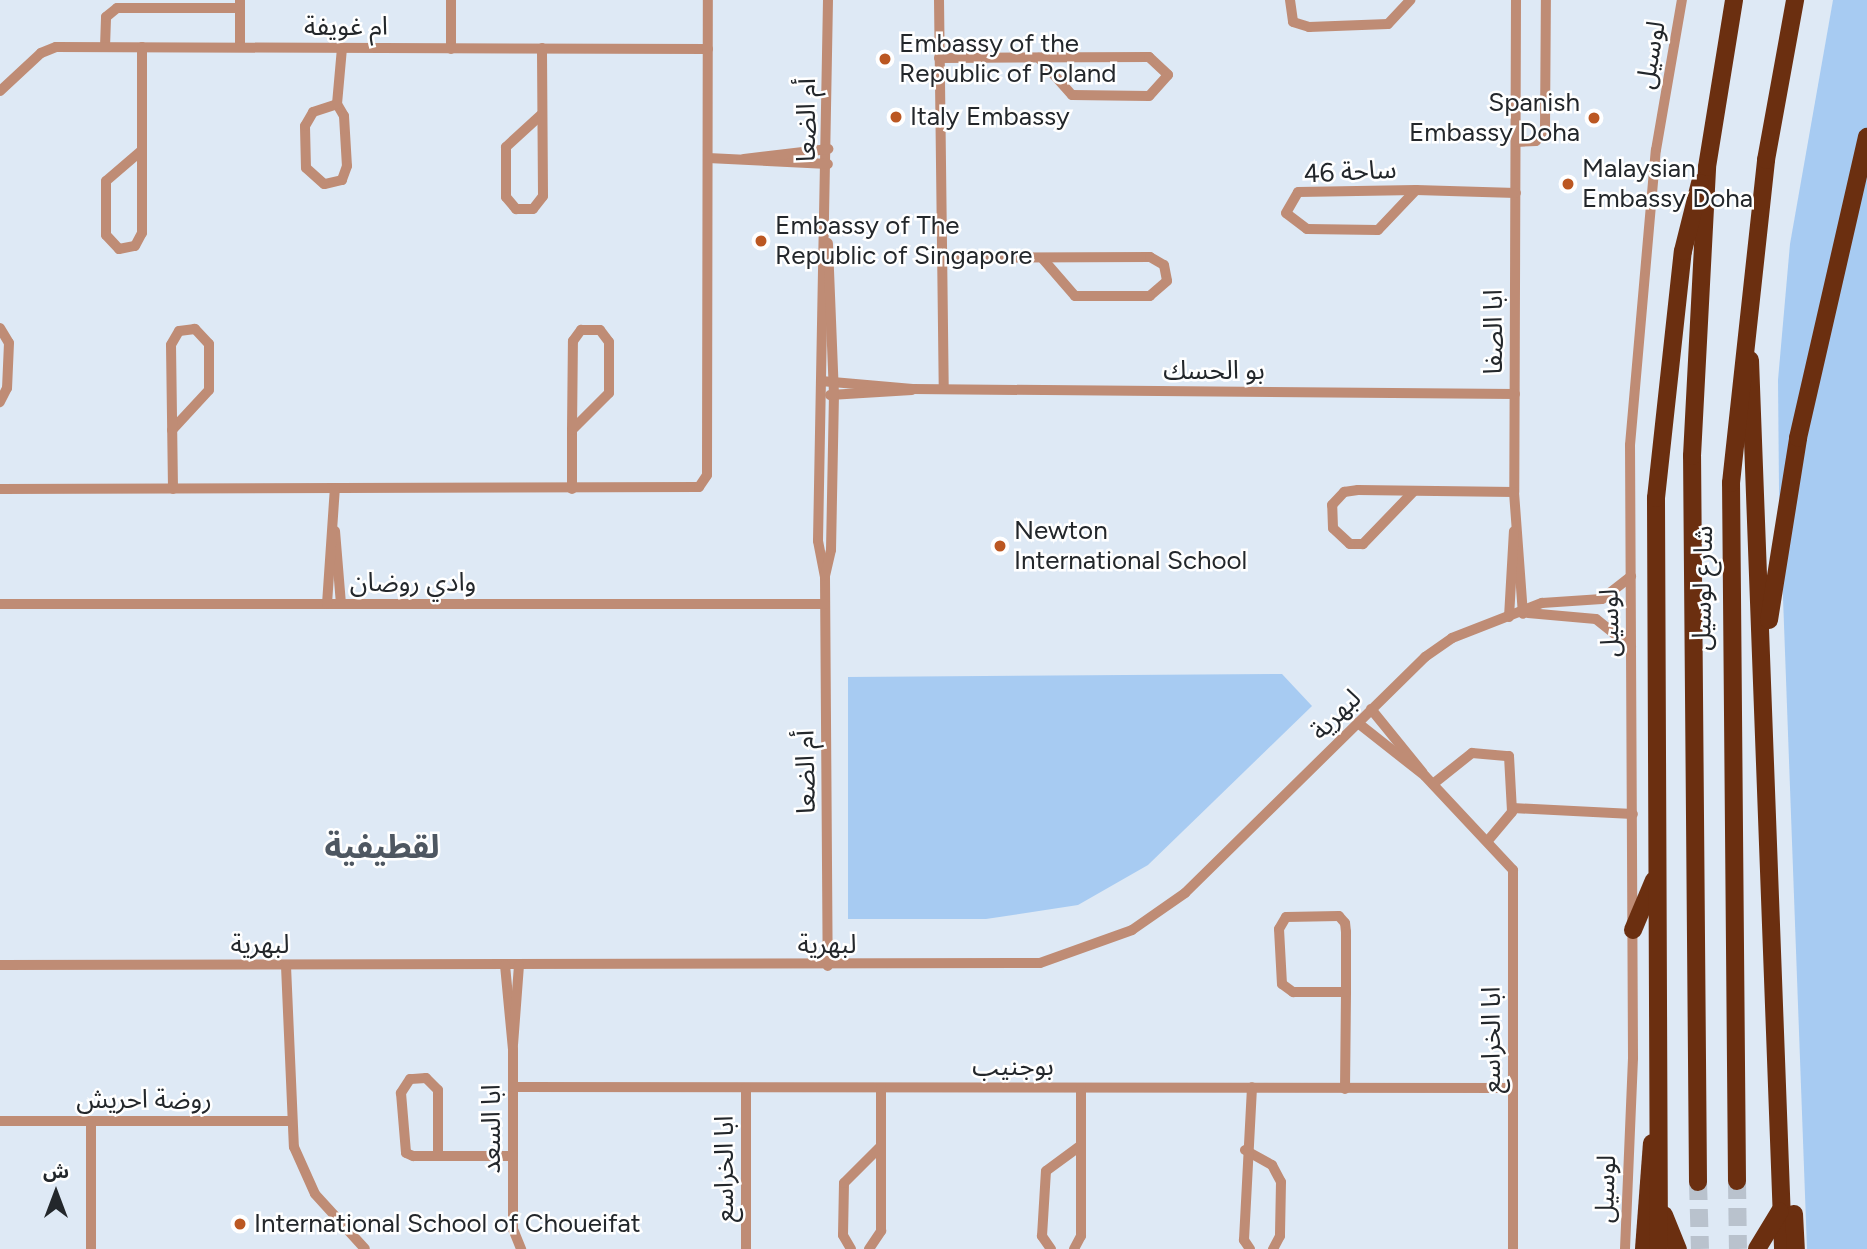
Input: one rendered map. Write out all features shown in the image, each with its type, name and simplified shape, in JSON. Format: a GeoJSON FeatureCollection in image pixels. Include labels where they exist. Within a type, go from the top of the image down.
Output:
{"type":"FeatureCollection","features":[{"type":"Feature","properties":{"kind":"highway","name":"شارع لوسيل"},"geometry":{"type":"LineString","coordinates":[[1698,1182],[1690,647],[1707,167],[1734,0]]}},
{"type":"Feature","properties":{"kind":"highway","name":"شارع لوسيل"},"geometry":{"type":"LineString","coordinates":[[1737,1181],[1728,643],[1731,483],[1766,160],[1795,0]]}},
{"type":"Feature","properties":{"kind":"highway"},"geometry":{"type":"LineString","coordinates":[[1764,646],[1789,483],[1867,137]]}},
{"type":"Feature","properties":{"kind":"highway"},"geometry":{"type":"LineString","coordinates":[[1659,1249],[1658,456],[1683,251],[1707,167]]}},
{"type":"Feature","properties":{"kind":"highway"},"geometry":{"type":"LineString","coordinates":[[1746,329],[1764,646],[1779,1054],[1783,1249]]}},
{"type":"Feature","properties":{"kind":"highway"},"geometry":{"type":"LineString","coordinates":[[1633,930],[1657,873]]}},
{"type":"Feature","properties":{"kind":"highway"},"geometry":{"type":"LineString","coordinates":[[1779,1054],[1789,1108],[1796,1249]]}},
{"type":"Feature","properties":{"kind":"highway"},"geometry":{"type":"LineString","coordinates":[[1644,1249],[1645,1175],[1659,1112]]}},
{"type":"Feature","properties":{"kind":"highway"},"geometry":{"type":"LineString","coordinates":[[1757,1249],[1783,1197]]}},
{"type":"Feature","properties":{"kind":"highway"},"geometry":{"type":"LineString","coordinates":[[1659,1201],[1678,1249]]}},
{"type":"Feature","properties":{"kind":"street"},"geometry":{"type":"LineString","coordinates":[[451,0],[451,49]]}},
{"type":"Feature","properties":{"kind":"street"},"geometry":{"type":"LineString","coordinates":[[0,489],[689,490],[706,480],[708,0]]}},
{"type":"Feature","properties":{"kind":"street","name":"أم الضعا"},"geometry":{"type":"LineString","coordinates":[[828,0],[827,239],[818,541],[825,577],[828,966]]}},
{"type":"Feature","properties":{"kind":"street"},"geometry":{"type":"LineString","coordinates":[[939,0],[939,258],[944,389]]}},
{"type":"Feature","properties":{"kind":"street"},"geometry":{"type":"LineString","coordinates":[[1290,0],[1293,22],[1321,27],[1388,24],[1410,0]]}},
{"type":"Feature","properties":{"kind":"street","name":"ابا الصفا"},"geometry":{"type":"LineString","coordinates":[[1516,0],[1514,492],[1526,614]]}},
{"type":"Feature","properties":{"kind":"street"},"geometry":{"type":"LineString","coordinates":[[1516,142],[1535,141],[1545,128],[1546,0]]}},
{"type":"Feature","properties":{"kind":"street","name":"لوسيل"},"geometry":{"type":"LineString","coordinates":[[1625,1249],[1633,930],[1628,496],[1643,276],[1682,0]]}},
{"type":"Feature","properties":{"kind":"street"},"geometry":{"type":"LineString","coordinates":[[105,47],[106,17],[117,8],[240,4],[240,47]]}},
{"type":"Feature","properties":{"kind":"street"},"geometry":{"type":"LineString","coordinates":[[141,151],[106,181],[106,236],[119,249],[135,246],[142,233],[142,47]]}},
{"type":"Feature","properties":{"kind":"street"},"geometry":{"type":"LineString","coordinates":[[337,104],[313,112],[306,126],[306,168],[324,184],[342,180],[347,166],[344,116],[337,104],[342,48]]}},
{"type":"Feature","properties":{"kind":"street"},"geometry":{"type":"LineString","coordinates":[[542,48],[542,114],[541,204],[516,209],[506,197],[506,147],[542,114]]}},
{"type":"Feature","properties":{"kind":"street","name":"ام غويفة"},"geometry":{"type":"LineString","coordinates":[[0,91],[47,49],[708,49]]}},
{"type":"Feature","properties":{"kind":"street"},"geometry":{"type":"LineString","coordinates":[[939,58],[1039,58],[1149,58],[1168,75],[1149,96],[1072,95],[1039,58]]}},
{"type":"Feature","properties":{"kind":"street"},"geometry":{"type":"LineString","coordinates":[[744,159],[828,149]]}},
{"type":"Feature","properties":{"kind":"street"},"geometry":{"type":"LineString","coordinates":[[708,158],[828,164]]}},
{"type":"Feature","properties":{"kind":"street","name":"ساحة 46"},"geometry":{"type":"LineString","coordinates":[[1416,190],[1378,230],[1307,229],[1286,213],[1298,191],[1416,190],[1516,192]]}},
{"type":"Feature","properties":{"kind":"street","name":"أم الضعا"},"geometry":{"type":"LineString","coordinates":[[825,577],[831,550],[834,395],[827,239]]}},
{"type":"Feature","properties":{"kind":"street"},"geometry":{"type":"LineString","coordinates":[[939,258],[1150,257],[1164,265],[1167,281],[1150,296],[1075,296],[1043,259]]}},
{"type":"Feature","properties":{"kind":"street"},"geometry":{"type":"LineString","coordinates":[[0,328],[9,343],[7,388],[0,402]]}},
{"type":"Feature","properties":{"kind":"street"},"geometry":{"type":"LineString","coordinates":[[172,430],[209,390],[209,344],[195,329],[179,331],[171,345],[172,430],[173,489]]}},
{"type":"Feature","properties":{"kind":"street"},"geometry":{"type":"LineString","coordinates":[[572,430],[609,393],[609,342],[600,330],[581,330],[573,341],[572,430],[572,489]]}},
{"type":"Feature","properties":{"kind":"street","name":"بو الحسك"},"geometry":{"type":"LineString","coordinates":[[821,381],[913,389]]}},
{"type":"Feature","properties":{"kind":"street","name":"بو الحسك"},"geometry":{"type":"LineString","coordinates":[[821,395],[913,389],[1515,394]]}},
{"type":"Feature","properties":{"kind":"street"},"geometry":{"type":"LineString","coordinates":[[327,604],[335,488]]}},
{"type":"Feature","properties":{"kind":"street"},"geometry":{"type":"LineString","coordinates":[[1413,491],[1363,544],[1350,544],[1333,528],[1332,505],[1344,492],[1413,491],[1514,492]]}},
{"type":"Feature","properties":{"kind":"street","name":"ابا الصفا"},"geometry":{"type":"LineString","coordinates":[[1509,617],[1515,523]]}},
{"type":"Feature","properties":{"kind":"street"},"geometry":{"type":"LineString","coordinates":[[334,527],[341,604]]}},
{"type":"Feature","properties":{"kind":"street","name":"لبهرية"},"geometry":{"type":"LineString","coordinates":[[1526,614],[1542,603],[1602,599],[1631,576]]}},
{"type":"Feature","properties":{"kind":"street","name":"وادي روضان"},"geometry":{"type":"LineString","coordinates":[[0,604],[825,604]]}},
{"type":"Feature","properties":{"kind":"street","name":"لبهرية"},"geometry":{"type":"LineString","coordinates":[[0,965],[828,966],[1040,963],[1121,935],[1185,893],[1371,709],[1452,638],[1509,617],[1526,614],[1596,618],[1631,647]]}},
{"type":"Feature","properties":{"kind":"street","name":"ابا الخراسع"},"geometry":{"type":"LineString","coordinates":[[1371,709],[1425,776],[1489,839],[1513,870],[1513,1249]]}},
{"type":"Feature","properties":{"kind":"street","name":"ابا الخراسع"},"geometry":{"type":"LineString","coordinates":[[1358,723],[1425,776]]}},
{"type":"Feature","properties":{"kind":"street"},"geometry":{"type":"LineString","coordinates":[[1433,785],[1466,755],[1504,753],[1513,764],[1513,808],[1489,839]]}},
{"type":"Feature","properties":{"kind":"street"},"geometry":{"type":"LineString","coordinates":[[1513,808],[1633,814]]}},
{"type":"Feature","properties":{"kind":"street"},"geometry":{"type":"LineString","coordinates":[[1345,1089],[1346,992],[1342,918],[1286,917],[1279,929],[1282,984],[1293,992],[1346,992]]}},
{"type":"Feature","properties":{"kind":"street","name":"ابا السعد"},"geometry":{"type":"LineString","coordinates":[[505,965],[513,1049]]}},
{"type":"Feature","properties":{"kind":"street","name":"ابا السعد"},"geometry":{"type":"LineString","coordinates":[[519,965],[513,1049],[513,1237],[521,1249]]}},
{"type":"Feature","properties":{"kind":"street"},"geometry":{"type":"LineString","coordinates":[[286,966],[288,1121],[315,1194],[365,1249]]}},
{"type":"Feature","properties":{"kind":"street"},"geometry":{"type":"LineString","coordinates":[[438,1156],[438,1090],[426,1078],[410,1079],[401,1093],[402,1148],[413,1156],[438,1156],[513,1156]]}},
{"type":"Feature","properties":{"kind":"street","name":"بوجنيب"},"geometry":{"type":"LineString","coordinates":[[513,1087],[1513,1088]]}},
{"type":"Feature","properties":{"kind":"street"},"geometry":{"type":"LineString","coordinates":[[1250,1249],[1244,1240],[1245,1150],[1252,1087]]}},
{"type":"Feature","properties":{"kind":"street","name":"ابا الخراسع"},"geometry":{"type":"LineString","coordinates":[[746,1088],[746,1249]]}},
{"type":"Feature","properties":{"kind":"street"},"geometry":{"type":"LineString","coordinates":[[869,1249],[881,1231],[881,1088]]}},
{"type":"Feature","properties":{"kind":"street"},"geometry":{"type":"LineString","coordinates":[[1074,1249],[1081,1236],[1081,1088]]}},
{"type":"Feature","properties":{"kind":"street","name":"روضة احريش"},"geometry":{"type":"LineString","coordinates":[[0,1121],[288,1121]]}},
{"type":"Feature","properties":{"kind":"street"},"geometry":{"type":"LineString","coordinates":[[91,1122],[91,1249]]}},
{"type":"Feature","properties":{"kind":"street"},"geometry":{"type":"LineString","coordinates":[[851,1249],[843,1234],[844,1183],[881,1146]]}},
{"type":"Feature","properties":{"kind":"street"},"geometry":{"type":"LineString","coordinates":[[1051,1249],[1042,1236],[1043,1180],[1050,1166],[1080,1146]]}},
{"type":"Feature","properties":{"kind":"street"},"geometry":{"type":"LineString","coordinates":[[1245,1150],[1272,1165],[1281,1182],[1280,1236],[1273,1249]]}},
{"type":"Feature","properties":{"kind":"shaded area"},"geometry":{"type":"Polygon","coordinates":[[[1833,0],[1867,0],[1867,1249],[1807,1249],[1779,489],[1778,380],[1790,244],[1833,0]]]}},
{"type":"Feature","properties":{"kind":"shaded area"},"geometry":{"type":"Polygon","coordinates":[[[1282,674],[1312,706],[1148,865],[1078,905],[986,919],[848,919],[848,677],[1282,674]]]}},
{"type":"Feature","properties":{"kind":"tunnel"},"geometry":{"type":"LineString","coordinates":[[1737,1181],[1738,1249]]}},
{"type":"Feature","properties":{"kind":"tunnel"},"geometry":{"type":"LineString","coordinates":[[1698,1182],[1700,1249]]}},
{"type":"Feature","properties":{"kind":"place","name":"Embassy of the Republic of Poland"},"geometry":{"type":"Point","coordinates":[885,59]}},
{"type":"Feature","properties":{"kind":"place","name":"Italy Embassy"},"geometry":{"type":"Point","coordinates":[896,117]}},
{"type":"Feature","properties":{"kind":"place","name":"Spanish Embassy Doha"},"geometry":{"type":"Point","coordinates":[1594,118]}},
{"type":"Feature","properties":{"kind":"place","name":"Malaysian Embassy Doha"},"geometry":{"type":"Point","coordinates":[1568,184]}},
{"type":"Feature","properties":{"kind":"place","name":"Embassy of The Republic of Singapore"},"geometry":{"type":"Point","coordinates":[761,241]}},
{"type":"Feature","properties":{"kind":"place","name":"Newton International School"},"geometry":{"type":"Point","coordinates":[1000,546]}},
{"type":"Feature","properties":{"kind":"place","name":"International School of Choueifat"},"geometry":{"type":"Point","coordinates":[240,1224]}},
{"type":"Feature","properties":{"kind":"district","name":"لقطيفية"},"geometry":{"type":"Point","coordinates":[382,847]}}]}
